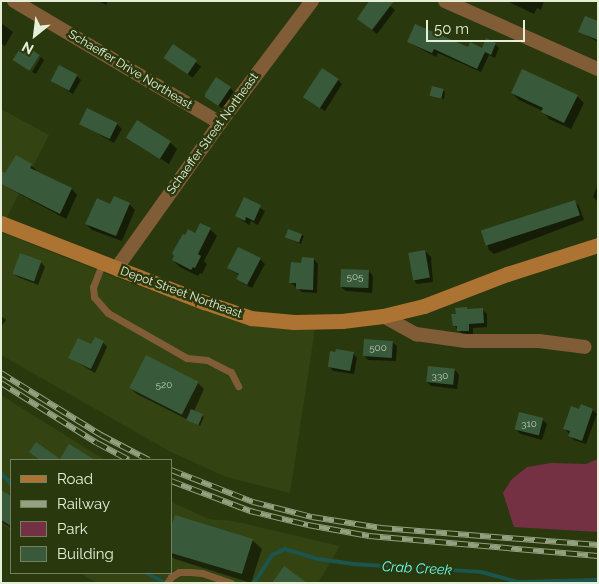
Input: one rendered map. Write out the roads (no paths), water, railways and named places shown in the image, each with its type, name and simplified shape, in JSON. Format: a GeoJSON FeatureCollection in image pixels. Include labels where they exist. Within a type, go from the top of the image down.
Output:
{"type":"FeatureCollection","features":[{"type":"Feature","properties":{"kind":"street","name":"Schaeffer Drive Northeast"},"geometry":{"type":"LineString","coordinates":[[14,1],[220,123]]}},
{"type":"Feature","properties":{"kind":"street","name":"Schaeffer Street Northeast"},"geometry":{"type":"LineString","coordinates":[[118,270],[220,123],[312,1]]}},
{"type":"Feature","properties":{"kind":"street"},"geometry":{"type":"LineString","coordinates":[[445,1],[598,69]]}},
{"type":"Feature","properties":{"kind":"street","name":"Depot Street Northeast"},"geometry":{"type":"LineString","coordinates":[[1,222],[102,264],[251,318],[304,321],[342,321],[383,316],[424,306],[507,274],[598,245]]}},
{"type":"Feature","properties":{"kind":"street"},"geometry":{"type":"LineString","coordinates":[[383,316],[416,334],[466,341],[538,341],[585,347]]}},
{"type":"Feature","properties":{"kind":"lane"},"geometry":{"type":"LineString","coordinates":[[102,264],[93,287],[94,297],[108,313],[118,321],[188,358],[207,360],[231,372],[238,386]]}},
{"type":"Feature","properties":{"kind":"lane"},"geometry":{"type":"LineString","coordinates":[[169,580],[179,572],[202,573],[231,583]]}},
{"type":"Feature","properties":{"kind":"waterway","name":"Crab Creek"},"geometry":{"type":"LineString","coordinates":[[1,473],[10,483]]}},
{"type":"Feature","properties":{"kind":"waterway","name":"Crab Creek"},"geometry":{"type":"LineString","coordinates":[[254,583],[272,555],[285,549],[318,559],[352,564],[481,572],[519,582],[598,580]]}},
{"type":"Feature","properties":{"kind":"waterway","name":"Crab Creek"},"geometry":{"type":"LineString","coordinates":[[149,574],[165,583]]}},
{"type":"Feature","properties":{"kind":"railway"},"geometry":{"type":"LineString","coordinates":[[1,373],[101,435],[147,459]]}},
{"type":"Feature","properties":{"kind":"railway"},"geometry":{"type":"LineString","coordinates":[[1,383],[97,443],[127,459]]}},
{"type":"Feature","properties":{"kind":"railway"},"geometry":{"type":"LineString","coordinates":[[172,470],[253,502],[312,517],[381,528],[598,545]]}},
{"type":"Feature","properties":{"kind":"railway"},"geometry":{"type":"LineString","coordinates":[[172,481],[250,511],[308,525],[369,536],[598,556]]}}]}
